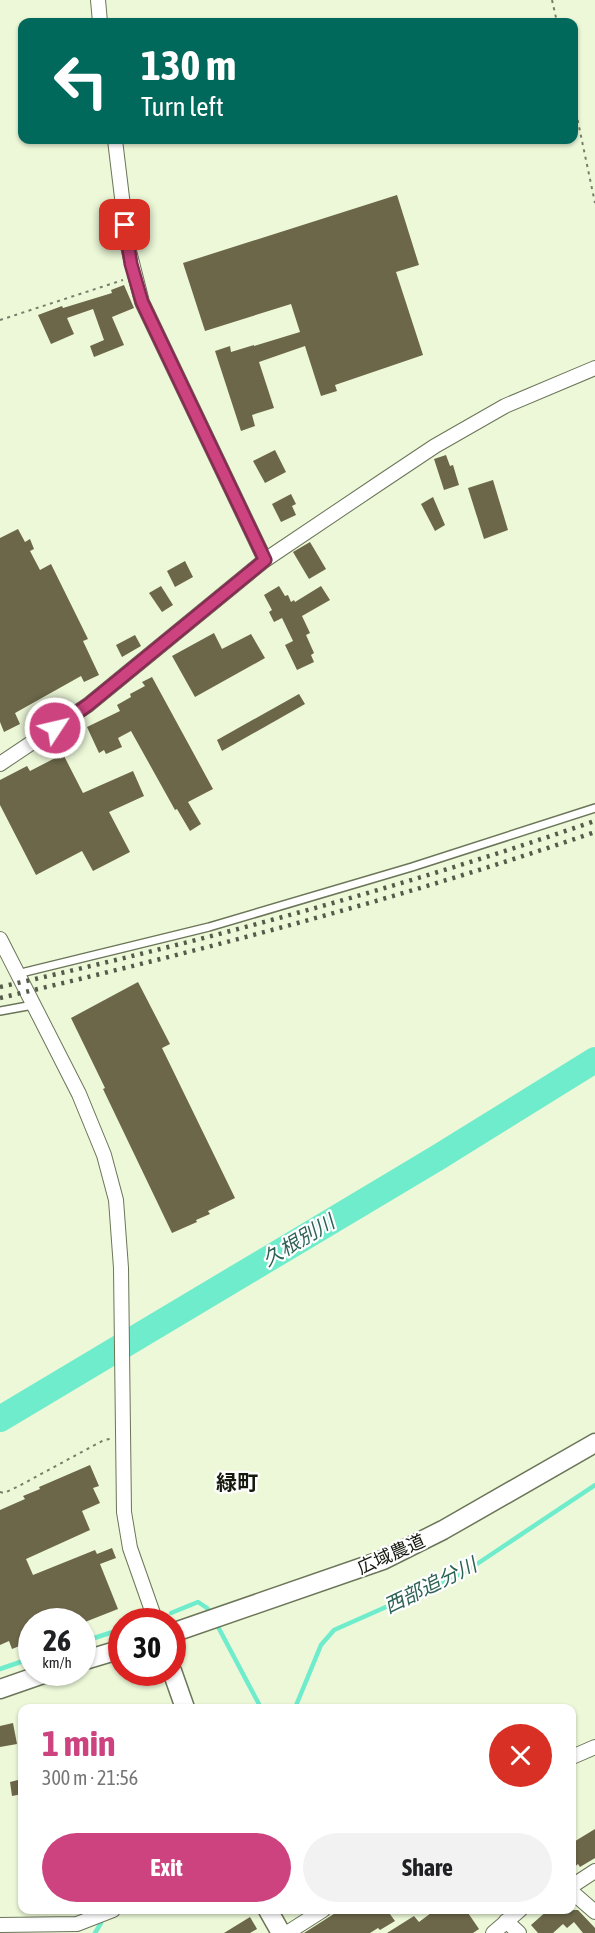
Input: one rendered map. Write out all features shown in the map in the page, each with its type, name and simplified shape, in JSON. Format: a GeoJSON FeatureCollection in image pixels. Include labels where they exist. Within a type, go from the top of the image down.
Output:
{"type":"FeatureCollection","features":[{"type":"Feature","properties":{"kind":"street"},"geometry":{"type":"LineString","coordinates":[[98,0],[100,18]]}},
{"type":"Feature","properties":{"kind":"street"},"geometry":{"type":"LineString","coordinates":[[115,144],[128,247],[142,302],[265,560]]}},
{"type":"Feature","properties":{"kind":"street"},"geometry":{"type":"LineString","coordinates":[[0,764],[88,705],[265,560],[435,446],[505,406],[595,368]]}},
{"type":"Feature","properties":{"kind":"street"},"geometry":{"type":"LineString","coordinates":[[0,939],[79,1094],[104,1155],[116,1200],[121,1288],[124,1512],[129,1548],[151,1608]]}},
{"type":"Feature","properties":{"kind":"street","name":"広域農道"},"geometry":{"type":"LineString","coordinates":[[186,1629],[383,1560],[443,1530],[595,1443]]}},
{"type":"Feature","properties":{"kind":"street"},"geometry":{"type":"LineString","coordinates":[[0,1689],[18,1683]]}},
{"type":"Feature","properties":{"kind":"street"},"geometry":{"type":"LineString","coordinates":[[177,1686],[184,1704]]}},
{"type":"Feature","properties":{"kind":"street"},"geometry":{"type":"LineString","coordinates":[[576,1755],[595,1747]]}},
{"type":"Feature","properties":{"kind":"street"},"geometry":{"type":"LineString","coordinates":[[576,1883],[595,1871]]}},
{"type":"Feature","properties":{"kind":"street"},"geometry":{"type":"LineString","coordinates":[[576,1895],[595,1912]]}},
{"type":"Feature","properties":{"kind":"street"},"geometry":{"type":"LineString","coordinates":[[0,1925],[77,1924],[103,1914]]}},
{"type":"Feature","properties":{"kind":"street"},"geometry":{"type":"LineString","coordinates":[[270,1914],[280,1932],[315,1914]]}},
{"type":"Feature","properties":{"kind":"street"},"geometry":{"type":"LineString","coordinates":[[493,1933],[515,1914]]}},
{"type":"Feature","properties":{"kind":"street"},"geometry":{"type":"LineString","coordinates":[[506,1922],[519,1933]]}},
{"type":"Feature","properties":{"kind":"lane"},"geometry":{"type":"LineString","coordinates":[[17,974],[209,927],[412,867],[595,808]]}},
{"type":"Feature","properties":{"kind":"lane"},"geometry":{"type":"LineString","coordinates":[[0,1011],[33,1005]]}},
{"type":"Feature","properties":{"kind":"path"},"geometry":{"type":"LineString","coordinates":[[552,0],[556,18]]}},
{"type":"Feature","properties":{"kind":"path"},"geometry":{"type":"LineString","coordinates":[[578,123],[595,203]]}},
{"type":"Feature","properties":{"kind":"path"},"geometry":{"type":"LineString","coordinates":[[0,320],[134,276]]}},
{"type":"Feature","properties":{"kind":"path"},"geometry":{"type":"LineString","coordinates":[[0,1492],[3,1493],[16,1487],[104,1440],[124,1436]]}},
{"type":"Feature","properties":{"kind":"building"},"geometry":{"type":"Polygon","coordinates":[[[397,195],[419,265],[396,272],[423,355],[335,385],[337,391],[321,396],[305,346],[259,362],[274,408],[252,415],[255,426],[241,431],[215,351],[230,346],[231,352],[300,332],[291,304],[205,331],[183,263],[397,195]]]}},
{"type":"Feature","properties":{"kind":"building"},"geometry":{"type":"Polygon","coordinates":[[[124,285],[134,308],[112,317],[124,345],[94,357],[90,346],[104,340],[93,309],[67,318],[74,334],[51,344],[38,315],[112,293],[111,290],[124,285]]]}},
{"type":"Feature","properties":{"kind":"building"},"geometry":{"type":"Polygon","coordinates":[[[275,450],[286,472],[265,483],[253,461],[275,450]]]}},
{"type":"Feature","properties":{"kind":"building"},"geometry":{"type":"Polygon","coordinates":[[[446,455],[450,466],[453,465],[459,485],[444,490],[434,459],[446,455]]]}},
{"type":"Feature","properties":{"kind":"building"},"geometry":{"type":"Polygon","coordinates":[[[493,480],[508,530],[484,539],[468,488],[493,480]]]}},
{"type":"Feature","properties":{"kind":"building"},"geometry":{"type":"Polygon","coordinates":[[[291,494],[296,504],[292,506],[296,515],[281,522],[272,504],[291,494]]]}},
{"type":"Feature","properties":{"kind":"building"},"geometry":{"type":"Polygon","coordinates":[[[433,497],[445,525],[435,531],[421,504],[433,497]]]}},
{"type":"Feature","properties":{"kind":"building"},"geometry":{"type":"Polygon","coordinates":[[[18,529],[25,542],[30,539],[34,549],[30,551],[40,570],[51,564],[88,639],[83,641],[99,675],[84,682],[81,676],[15,713],[20,724],[4,732],[0,722],[0,538],[18,529]]]}},
{"type":"Feature","properties":{"kind":"building"},"geometry":{"type":"Polygon","coordinates":[[[310,542],[326,569],[309,579],[293,552],[310,542]]]}},
{"type":"Feature","properties":{"kind":"building"},"geometry":{"type":"Polygon","coordinates":[[[185,561],[193,577],[175,587],[167,571],[185,561]]]}},
{"type":"Feature","properties":{"kind":"building"},"geometry":{"type":"Polygon","coordinates":[[[161,586],[173,605],[162,612],[149,593],[161,586]]]}},
{"type":"Feature","properties":{"kind":"building"},"geometry":{"type":"Polygon","coordinates":[[[279,586],[291,602],[294,600],[295,602],[321,586],[330,600],[302,616],[310,633],[306,635],[314,653],[311,655],[314,662],[297,670],[285,645],[293,641],[282,618],[274,622],[269,612],[272,610],[264,595],[279,586]]]}},
{"type":"Feature","properties":{"kind":"building"},"geometry":{"type":"Polygon","coordinates":[[[214,633],[222,649],[251,634],[265,658],[195,697],[172,656],[214,633]]]}},
{"type":"Feature","properties":{"kind":"building"},"geometry":{"type":"Polygon","coordinates":[[[135,635],[141,646],[122,657],[116,645],[135,635]]]}},
{"type":"Feature","properties":{"kind":"building"},"geometry":{"type":"Polygon","coordinates":[[[152,677],[213,789],[188,802],[201,824],[190,831],[177,809],[175,810],[131,731],[118,738],[122,747],[106,754],[104,750],[99,753],[87,727],[120,711],[117,705],[131,697],[130,694],[145,686],[142,682],[152,677]]]}},
{"type":"Feature","properties":{"kind":"building"},"geometry":{"type":"Polygon","coordinates":[[[299,694],[305,704],[222,751],[217,740],[299,694]]]}},
{"type":"Feature","properties":{"kind":"building"},"geometry":{"type":"Polygon","coordinates":[[[63,754],[83,793],[133,771],[144,796],[109,812],[130,852],[93,871],[82,851],[36,875],[0,805],[0,780],[27,766],[30,771],[63,754]]]}},
{"type":"Feature","properties":{"kind":"building"},"geometry":{"type":"Polygon","coordinates":[[[138,982],[170,1044],[162,1048],[235,1198],[208,1211],[210,1214],[196,1220],[197,1222],[172,1233],[71,1018],[138,982]]]}},
{"type":"Feature","properties":{"kind":"building"},"geometry":{"type":"Polygon","coordinates":[[[90,1465],[99,1486],[93,1488],[100,1503],[82,1511],[90,1530],[26,1559],[33,1575],[95,1550],[97,1554],[112,1548],[116,1558],[100,1564],[118,1608],[108,1608],[108,1613],[96,1618],[96,1608],[18,1608],[18,1647],[12,1649],[9,1641],[0,1645],[0,1510],[25,1499],[23,1496],[40,1489],[39,1487],[90,1465]]]}},
{"type":"Feature","properties":{"kind":"building"},"geometry":{"type":"Polygon","coordinates":[[[13,1723],[17,1744],[0,1747],[0,1726],[13,1723]]]}},
{"type":"Feature","properties":{"kind":"building"},"geometry":{"type":"Polygon","coordinates":[[[18,1780],[18,1795],[12,1796],[10,1782],[18,1780]]]}},
{"type":"Feature","properties":{"kind":"building"},"geometry":{"type":"Polygon","coordinates":[[[595,1829],[595,1858],[580,1867],[578,1864],[576,1866],[576,1841],[595,1829]]]}},
{"type":"Feature","properties":{"kind":"building"},"geometry":{"type":"Polygon","coordinates":[[[578,1910],[595,1928],[595,1933],[583,1933],[574,1922],[567,1928],[563,1924],[553,1933],[538,1933],[531,1925],[543,1914],[576,1914],[578,1910]]]}},
{"type":"Feature","properties":{"kind":"building"},"geometry":{"type":"Polygon","coordinates":[[[334,1914],[390,1914],[395,1921],[370,1933],[304,1933],[334,1914]]]}},
{"type":"Feature","properties":{"kind":"building"},"geometry":{"type":"Polygon","coordinates":[[[430,1914],[469,1914],[479,1929],[473,1933],[387,1933],[414,1916],[419,1922],[430,1914]]]}},
{"type":"Feature","properties":{"kind":"building"},"geometry":{"type":"Polygon","coordinates":[[[250,1917],[257,1929],[250,1933],[224,1933],[250,1917]]]}},
{"type":"Feature","properties":{"kind":"waterway","name":"久根別川"},"geometry":{"type":"LineString","coordinates":[[0,1419],[437,1158],[595,1060]]}},
{"type":"Feature","properties":{"kind":"waterway","name":"西部追分川"},"geometry":{"type":"LineString","coordinates":[[297,1704],[321,1645],[334,1630],[465,1572],[595,1485]]}},
{"type":"Feature","properties":{"kind":"waterway","name":"西部追分川"},"geometry":{"type":"LineString","coordinates":[[183,1608],[198,1602],[207,1608],[212,1616]]}},
{"type":"Feature","properties":{"kind":"waterway","name":"西部追分川"},"geometry":{"type":"LineString","coordinates":[[216,1623],[259,1704]]}},
{"type":"Feature","properties":{"kind":"waterway","name":"西部追分川"},"geometry":{"type":"LineString","coordinates":[[96,1637],[108,1634]]}},
{"type":"Feature","properties":{"kind":"waterway","name":"西部追分川"},"geometry":{"type":"LineString","coordinates":[[0,1669],[18,1663]]}},
{"type":"Feature","properties":{"kind":"waterway"},"geometry":{"type":"LineString","coordinates":[[95,1933],[101,1923],[101,1918]]}},
{"type":"Feature","properties":{"kind":"railway"},"geometry":{"type":"LineString","coordinates":[[0,987],[150,952],[300,912],[448,869],[595,821]]}},
{"type":"Feature","properties":{"kind":"railway"},"geometry":{"type":"LineString","coordinates":[[0,998],[299,923],[448,880],[595,832]]}},
{"type":"Feature","properties":{"kind":"district","name":"緑町"},"geometry":{"type":"Point","coordinates":[237,1482]}},
{"type":"Feature","properties":{"kind":"route"},"geometry":{"type":"LineString","coordinates":[[55,728],[88,705],[265,560],[142,302],[131,264],[125,225]]}}]}
